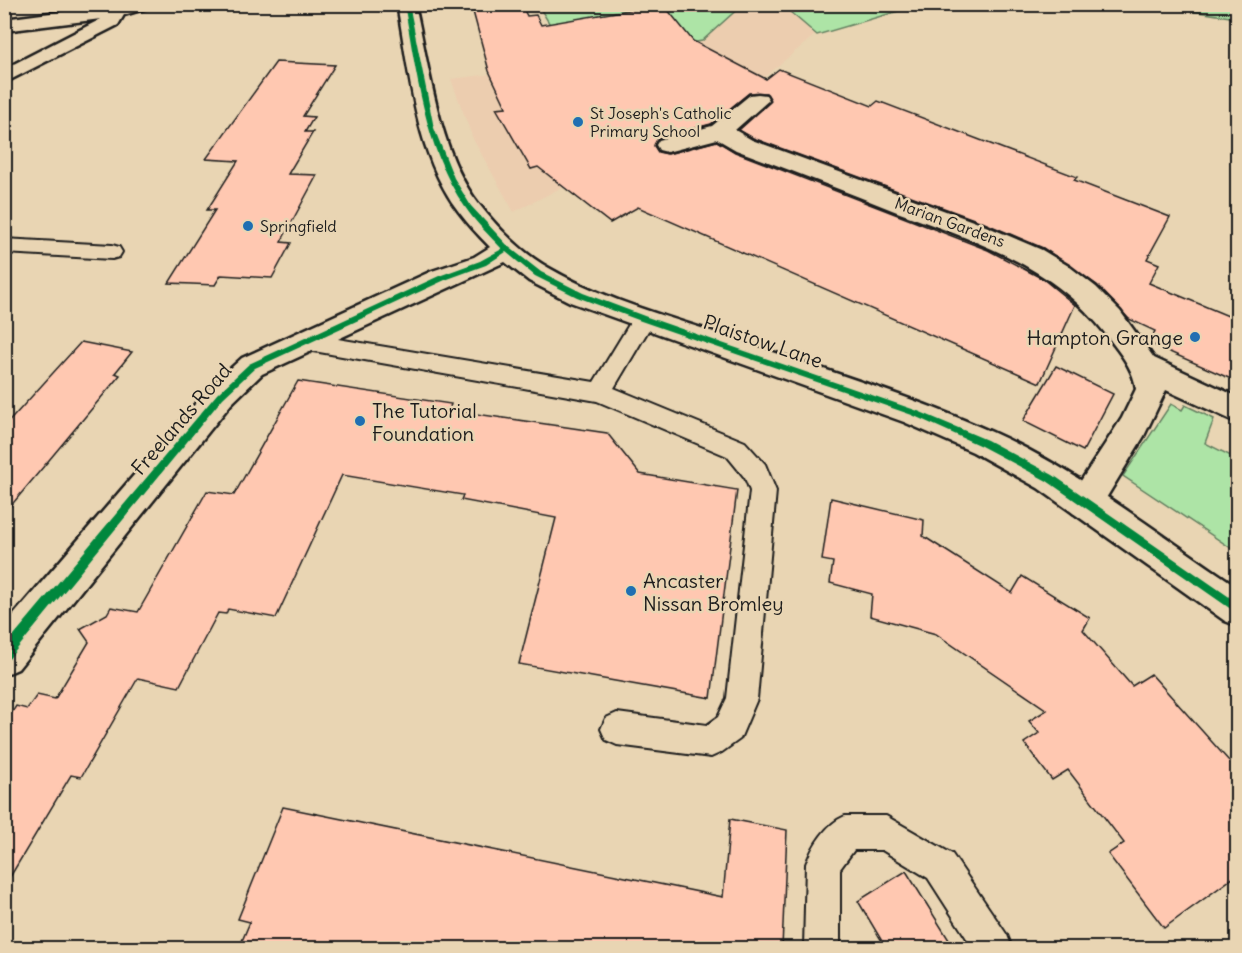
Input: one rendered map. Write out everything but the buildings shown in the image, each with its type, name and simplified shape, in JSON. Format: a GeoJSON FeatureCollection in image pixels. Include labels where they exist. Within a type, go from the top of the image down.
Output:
{"type":"FeatureCollection","features":[{"type":"Feature","properties":{"kind":"street"},"geometry":{"type":"LineString","coordinates":[[4,25],[117,11],[140,4]]}},
{"type":"Feature","properties":{"kind":"street","name":"Plaistow Lane"},"geometry":{"type":"LineString","coordinates":[[406,4],[431,128],[443,159],[468,207],[506,249],[538,274],[580,295],[915,413],[984,443],[1050,478],[1238,609]]}},
{"type":"Feature","properties":{"kind":"street"},"geometry":{"type":"LineString","coordinates":[[4,76],[111,21],[117,11]]}},
{"type":"Feature","properties":{"kind":"street"},"geometry":{"type":"LineString","coordinates":[[667,145],[720,131],[758,100]]}},
{"type":"Feature","properties":{"kind":"street","name":"Marian Gardens"},"geometry":{"type":"LineString","coordinates":[[720,131],[744,145],[1024,251],[1063,273],[1099,304],[1121,330],[1143,366],[1151,389],[1145,408],[1085,503]]}},
{"type":"Feature","properties":{"kind":"street","name":"Freelands Road"},"geometry":{"type":"LineString","coordinates":[[4,656],[220,396],[252,366],[442,278],[483,263],[506,249]]}},
{"type":"Feature","properties":{"kind":"street"},"geometry":{"type":"LineString","coordinates":[[1143,366],[1238,411]]}},
{"type":"Feature","properties":{"kind":"lane"},"geometry":{"type":"LineString","coordinates":[[4,246],[112,252]]}},
{"type":"Feature","properties":{"kind":"lane"},"geometry":{"type":"LineString","coordinates":[[600,392],[644,319]]}},
{"type":"Feature","properties":{"kind":"lane"},"geometry":{"type":"LineString","coordinates":[[308,342],[600,392],[736,449],[756,471],[763,491],[742,699],[729,728],[711,741],[617,729]]}},
{"type":"Feature","properties":{"kind":"lane"},"geometry":{"type":"LineString","coordinates":[[822,948],[824,864],[845,833],[886,833],[940,866],[994,948]]}},
{"type":"Feature","properties":{"kind":"shaded area","name":"St Joseph's Catholic Primary School"},"geometry":{"type":"Polygon","coordinates":[[[742,5],[919,5],[815,35],[744,94],[514,212],[473,139],[451,79],[593,62],[742,5]]]}},
{"type":"Feature","properties":{"kind":"green space"},"geometry":{"type":"Polygon","coordinates":[[[538,5],[742,5],[702,41],[611,57],[557,36],[538,5]]]}},
{"type":"Feature","properties":{"kind":"green space"},"geometry":{"type":"Polygon","coordinates":[[[782,5],[919,5],[817,35],[782,5]]]}},
{"type":"Feature","properties":{"kind":"green space"},"geometry":{"type":"Polygon","coordinates":[[[1153,5],[1237,5],[1237,18],[1153,5]]]}},
{"type":"Feature","properties":{"kind":"green space"},"geometry":{"type":"Polygon","coordinates":[[[1171,404],[1182,410],[1185,405],[1214,419],[1205,443],[1237,459],[1237,552],[1123,476],[1171,404]]]}},
{"type":"Feature","properties":{"kind":"cycle path"},"geometry":{"type":"LineString","coordinates":[[406,4],[431,128],[451,178],[468,207],[506,249],[538,274],[580,295],[915,413],[984,443],[1050,478],[1238,609]]}},
{"type":"Feature","properties":{"kind":"cycle path"},"geometry":{"type":"LineString","coordinates":[[4,656],[220,396],[252,366],[442,278],[483,263],[506,249]]}},
{"type":"Feature","properties":{"kind":"place","name":"St Joseph's Catholic Primary School"},"geometry":{"type":"Point","coordinates":[578,122]}},
{"type":"Feature","properties":{"kind":"place","name":"Springfield"},"geometry":{"type":"Point","coordinates":[248,226]}},
{"type":"Feature","properties":{"kind":"place","name":"Hampton Grange"},"geometry":{"type":"Point","coordinates":[1195,337]}},
{"type":"Feature","properties":{"kind":"place","name":"The Tutorial Foundation"},"geometry":{"type":"Point","coordinates":[360,421]}},
{"type":"Feature","properties":{"kind":"place","name":"Ancaster Nissan Bromley"},"geometry":{"type":"Point","coordinates":[631,591]}}]}
